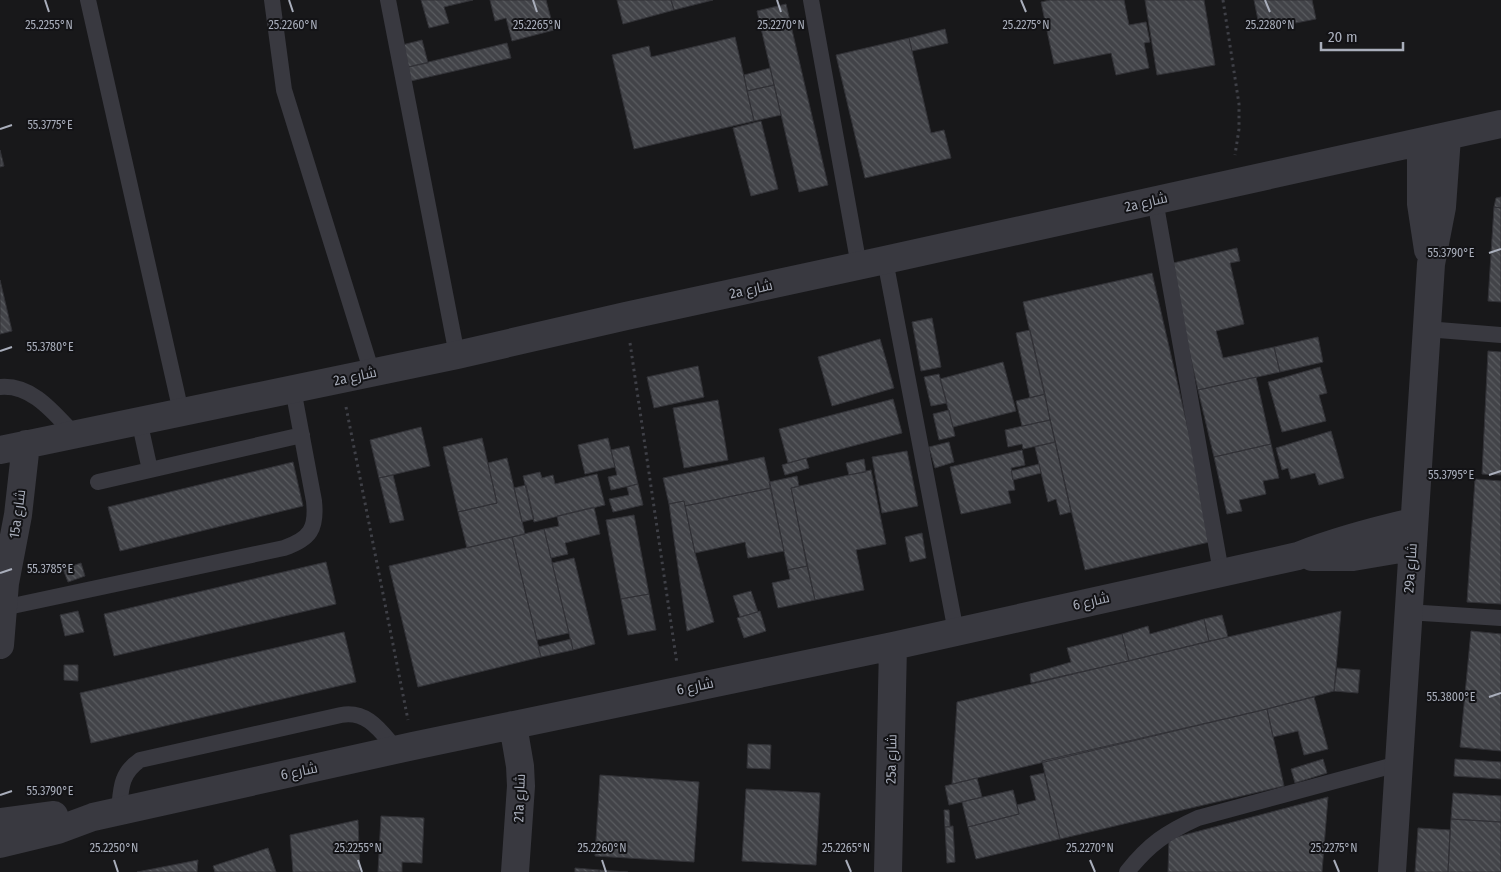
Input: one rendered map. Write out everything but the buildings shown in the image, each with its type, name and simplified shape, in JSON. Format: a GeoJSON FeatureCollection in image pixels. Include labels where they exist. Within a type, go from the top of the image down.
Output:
{"type":"FeatureCollection","features":[{"type":"Feature","properties":{"kind":"street","name":"2a شارع"},"geometry":{"type":"LineString","coordinates":[[0,450],[457,355],[626,316],[1501,124]]}},
{"type":"Feature","properties":{"kind":"street","name":"29a شارع"},"geometry":{"type":"LineString","coordinates":[[1392,872],[1426,329],[1431,264],[1442,207],[1434,139]]}},
{"type":"Feature","properties":{"kind":"street","name":"15a شارع"},"geometry":{"type":"LineString","coordinates":[[0,645],[4,595],[18,515],[26,444]]}},
{"type":"Feature","properties":{"kind":"street","name":"شارع 6"},"geometry":{"type":"LineString","coordinates":[[0,844],[58,830],[93,817],[119,811],[681,689],[893,646],[1298,556],[1343,539],[1413,535]]}},
{"type":"Feature","properties":{"kind":"street","name":"15a شارع"},"geometry":{"type":"LineString","coordinates":[[0,540],[4,595]]}},
{"type":"Feature","properties":{"kind":"street","name":"25a شارع"},"geometry":{"type":"LineString","coordinates":[[888,872],[893,646]]}},
{"type":"Feature","properties":{"kind":"street","name":"21a شارع"},"geometry":{"type":"LineString","coordinates":[[513,725],[520,766],[521,786],[515,872]]}},
{"type":"Feature","properties":{"kind":"street","name":"شارع 6"},"geometry":{"type":"LineString","coordinates":[[0,822],[55,814],[93,817]]}},
{"type":"Feature","properties":{"kind":"lane"},"geometry":{"type":"LineString","coordinates":[[88,0],[181,412]]}},
{"type":"Feature","properties":{"kind":"lane"},"geometry":{"type":"LineString","coordinates":[[272,0],[284,90],[372,373]]}},
{"type":"Feature","properties":{"kind":"lane"},"geometry":{"type":"LineString","coordinates":[[388,0],[457,355]]}},
{"type":"Feature","properties":{"kind":"lane"},"geometry":{"type":"LineString","coordinates":[[811,0],[956,632]]}},
{"type":"Feature","properties":{"kind":"lane"},"geometry":{"type":"LineString","coordinates":[[1155,200],[1221,572]]}},
{"type":"Feature","properties":{"kind":"lane"},"geometry":{"type":"LineString","coordinates":[[1426,329],[1501,335]]}},
{"type":"Feature","properties":{"kind":"lane"},"geometry":{"type":"LineString","coordinates":[[0,387],[20,389],[36,397],[74,434]]}},
{"type":"Feature","properties":{"kind":"lane"},"geometry":{"type":"LineString","coordinates":[[4,595],[284,548],[299,543],[310,532],[316,517],[293,389]]}},
{"type":"Feature","properties":{"kind":"lane"},"geometry":{"type":"LineString","coordinates":[[139,420],[150,470]]}},
{"type":"Feature","properties":{"kind":"lane"},"geometry":{"type":"LineString","coordinates":[[98,482],[302,435]]}},
{"type":"Feature","properties":{"kind":"lane"},"geometry":{"type":"LineString","coordinates":[[1407,612],[1501,618]]}},
{"type":"Feature","properties":{"kind":"lane"},"geometry":{"type":"LineString","coordinates":[[119,811],[124,776],[130,767],[140,760],[341,714],[350,713],[367,718],[405,748]]}},
{"type":"Feature","properties":{"kind":"lane"},"geometry":{"type":"LineString","coordinates":[[1128,872],[1150,846],[1171,830],[1198,818],[1398,764]]}},
{"type":"Feature","properties":{"kind":"path"},"geometry":{"type":"LineString","coordinates":[[1223,0],[1239,104],[1239,129],[1231,183]]}},
{"type":"Feature","properties":{"kind":"path"},"geometry":{"type":"LineString","coordinates":[[626,316],[681,689]]}},
{"type":"Feature","properties":{"kind":"path"},"geometry":{"type":"LineString","coordinates":[[340,380],[405,748]]}}]}
